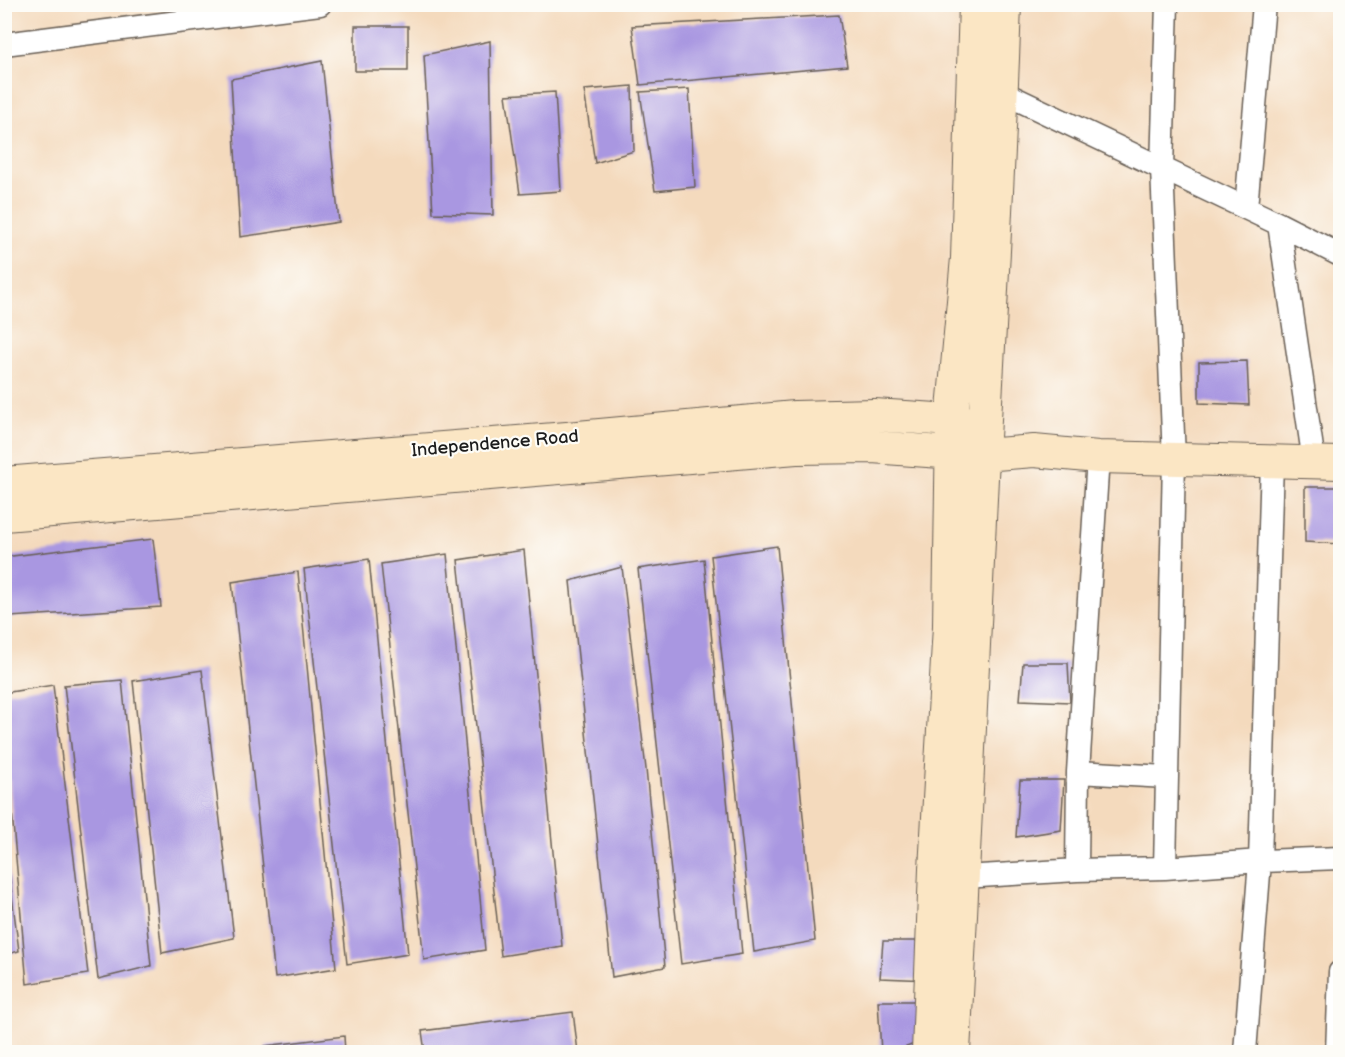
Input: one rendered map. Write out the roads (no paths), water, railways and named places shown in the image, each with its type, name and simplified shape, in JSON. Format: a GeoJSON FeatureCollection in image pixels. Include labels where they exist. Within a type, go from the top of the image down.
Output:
{"type":"FeatureCollection","features":[{"type":"Feature","properties":{"kind":"main road"},"geometry":{"type":"LineString","coordinates":[[928,1053],[935,869],[949,626],[952,420],[967,258],[975,4]]}},
{"type":"Feature","properties":{"kind":"main road"},"geometry":{"type":"LineString","coordinates":[[954,1053],[1005,4]]}},
{"type":"Feature","properties":{"kind":"main road","name":"Independence Road"},"geometry":{"type":"LineString","coordinates":[[4,483],[567,438],[795,417],[874,415],[952,420],[984,440]]}},
{"type":"Feature","properties":{"kind":"main road"},"geometry":{"type":"LineString","coordinates":[[984,440],[1034,451],[1098,457],[1327,462]]}},
{"type":"Feature","properties":{"kind":"main road","name":"Independence Road"},"geometry":{"type":"LineString","coordinates":[[4,516],[796,448],[873,447],[952,452],[984,440]]}},
{"type":"Feature","properties":{"kind":"street"},"geometry":{"type":"LineString","coordinates":[[4,44],[320,4]]}},
{"type":"Feature","properties":{"kind":"street"},"geometry":{"type":"LineString","coordinates":[[1165,868],[1174,459],[1162,168],[1167,4]]}},
{"type":"Feature","properties":{"kind":"street"},"geometry":{"type":"LineString","coordinates":[[1246,208],[1263,4]]}},
{"type":"Feature","properties":{"kind":"street"},"geometry":{"type":"LineString","coordinates":[[1002,92],[1341,255]]}},
{"type":"Feature","properties":{"kind":"street"},"geometry":{"type":"LineString","coordinates":[[1279,224],[1327,462]]}},
{"type":"Feature","properties":{"kind":"street"},"geometry":{"type":"LineString","coordinates":[[1077,870],[1078,772],[1098,457]]}},
{"type":"Feature","properties":{"kind":"street"},"geometry":{"type":"LineString","coordinates":[[1245,1053],[1260,861],[1272,462]]}},
{"type":"Feature","properties":{"kind":"street"},"geometry":{"type":"LineString","coordinates":[[1078,772],[1166,777]]}},
{"type":"Feature","properties":{"kind":"street"},"geometry":{"type":"LineString","coordinates":[[964,877],[1341,858]]}},
{"type":"Feature","properties":{"kind":"street"},"geometry":{"type":"LineString","coordinates":[[1336,1053],[1341,972]]}}]}
